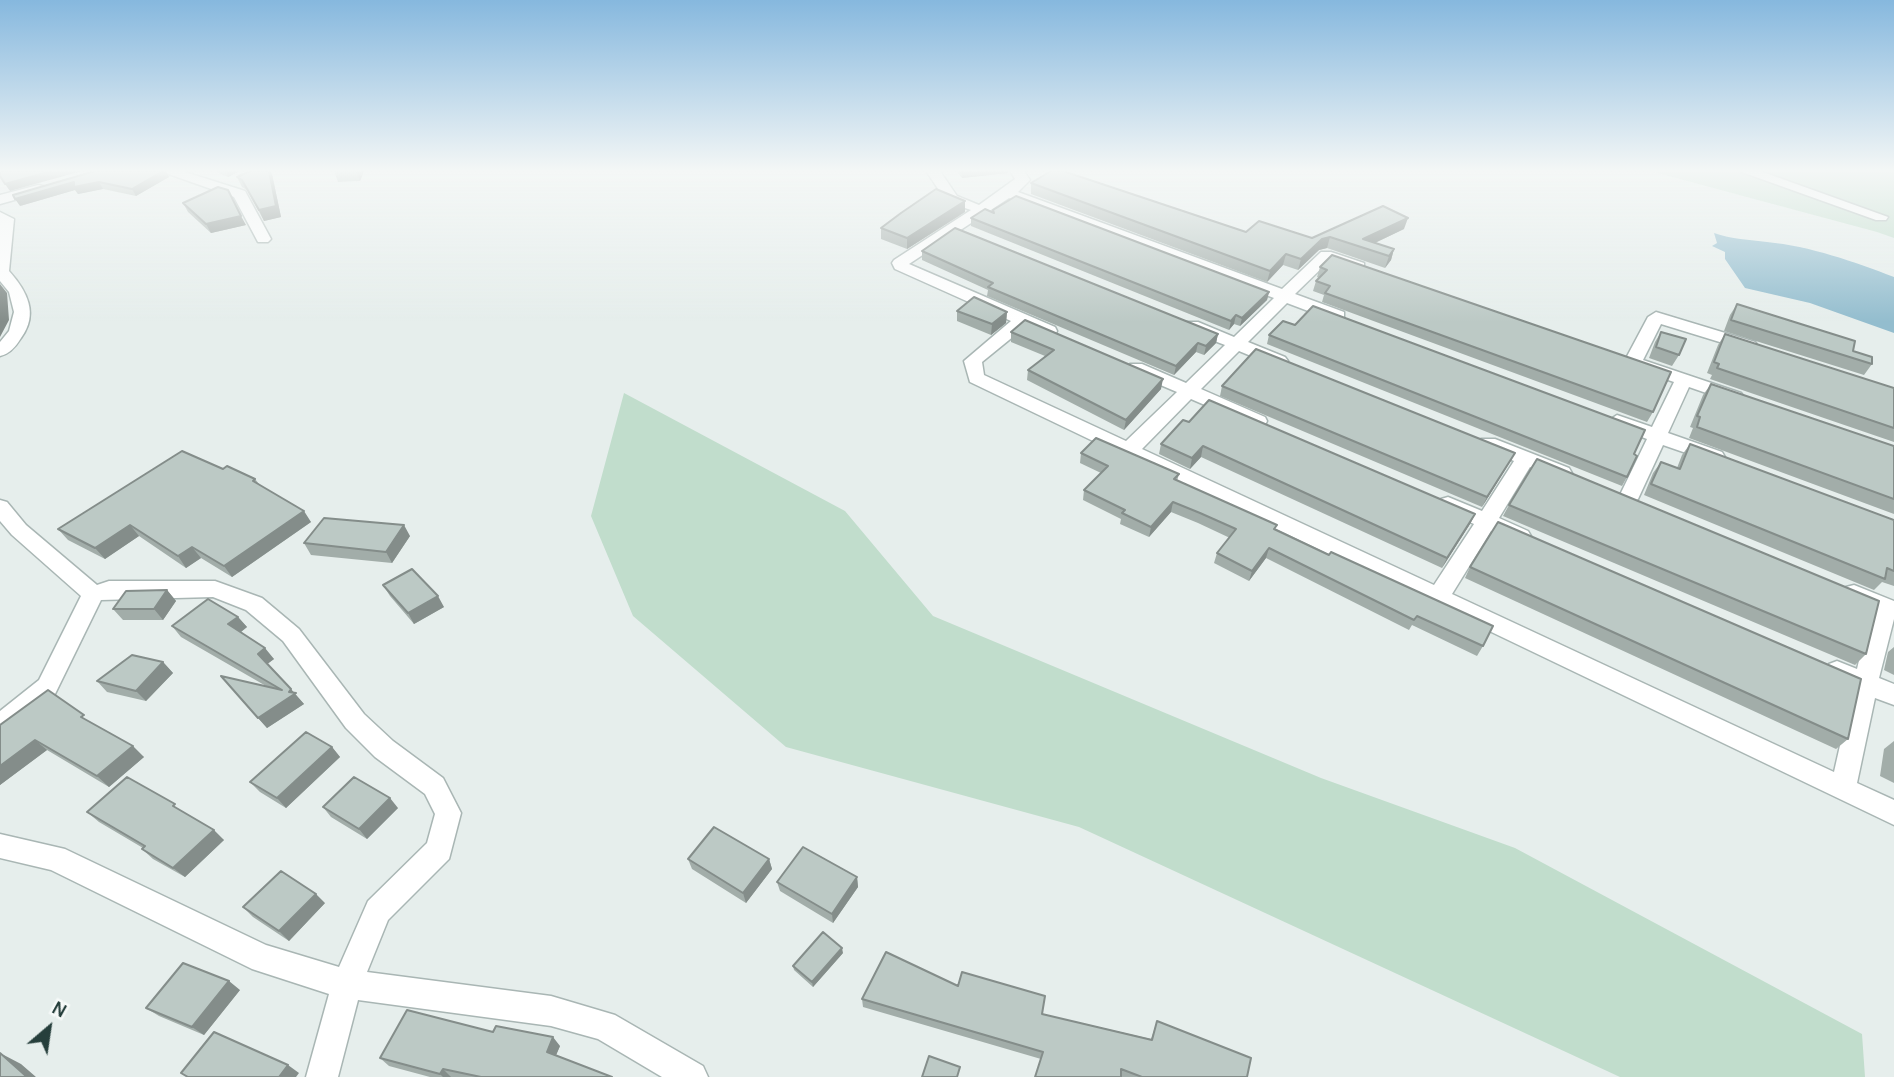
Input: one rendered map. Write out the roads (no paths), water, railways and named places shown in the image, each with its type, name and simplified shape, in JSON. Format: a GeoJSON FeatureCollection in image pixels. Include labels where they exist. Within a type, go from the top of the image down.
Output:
{"type":"FeatureCollection","features":[{"type":"Feature","properties":{"kind":"street"},"geometry":{"type":"LineString","coordinates":[[0,351],[21,331],[21,300],[1,272],[7,221]]}},
{"type":"Feature","properties":{"kind":"street"},"geometry":{"type":"LineString","coordinates":[[254,221],[263,239]]}},
{"type":"Feature","properties":{"kind":"street"},"geometry":{"type":"LineString","coordinates":[[963,221],[900,263],[903,269],[1061,336]]}},
{"type":"Feature","properties":{"kind":"street"},"geometry":{"type":"LineString","coordinates":[[1083,221],[1362,325]]}},
{"type":"Feature","properties":{"kind":"street"},"geometry":{"type":"LineString","coordinates":[[954,228],[980,239]]}},
{"type":"Feature","properties":{"kind":"street"},"geometry":{"type":"LineString","coordinates":[[1130,449],[1326,255],[1377,273]]}},
{"type":"Feature","properties":{"kind":"street"},"geometry":{"type":"LineString","coordinates":[[0,304],[21,300]]}},
{"type":"Feature","properties":{"kind":"street"},"geometry":{"type":"LineString","coordinates":[[1172,317],[1299,369]]}},
{"type":"Feature","properties":{"kind":"street"},"geometry":{"type":"LineString","coordinates":[[1750,402],[1626,359],[1656,317],[1762,351]]}},
{"type":"Feature","properties":{"kind":"street"},"geometry":{"type":"LineString","coordinates":[[1023,320],[973,361],[976,378],[1894,813]]}},
{"type":"Feature","properties":{"kind":"street"},"geometry":{"type":"LineString","coordinates":[[1124,363],[1275,428]]}},
{"type":"Feature","properties":{"kind":"street"},"geometry":{"type":"LineString","coordinates":[[1628,499],[1684,379]]}},
{"type":"Feature","properties":{"kind":"street"},"geometry":{"type":"LineString","coordinates":[[1605,416],[1731,463]]}},
{"type":"Feature","properties":{"kind":"street"},"geometry":{"type":"LineString","coordinates":[[1476,438],[1577,479]]}},
{"type":"Feature","properties":{"kind":"street"},"geometry":{"type":"LineString","coordinates":[[1439,596],[1526,458]]}},
{"type":"Feature","properties":{"kind":"street"},"geometry":{"type":"LineString","coordinates":[[1436,499],[1536,542]]}},
{"type":"Feature","properties":{"kind":"street"},"geometry":{"type":"LineString","coordinates":[[0,508],[19,530],[93,594]]}},
{"type":"Feature","properties":{"kind":"street"},"geometry":{"type":"LineString","coordinates":[[1832,584],[1889,608],[1867,683],[1843,789]]}},
{"type":"Feature","properties":{"kind":"street"},"geometry":{"type":"LineString","coordinates":[[0,725],[47,687],[93,594],[108,589],[215,589],[254,604],[291,635],[355,721],[384,749],[435,786],[448,813],[439,849],[378,911],[347,984],[322,1077]]}},
{"type":"Feature","properties":{"kind":"street"},"geometry":{"type":"LineString","coordinates":[[1816,662],[1894,695]]}},
{"type":"Feature","properties":{"kind":"street"},"geometry":{"type":"LineString","coordinates":[[0,846],[55,858],[262,960],[347,984],[551,1010],[604,1026],[692,1077]]}},
{"type":"Feature","properties":{"kind":"water"},"geometry":{"type":"Polygon","coordinates":[[[1714,233],[1816,251],[1894,277],[1894,333],[1810,303],[1745,288],[1725,259],[1725,252],[1712,246],[1717,243],[1714,233]]]}}]}
